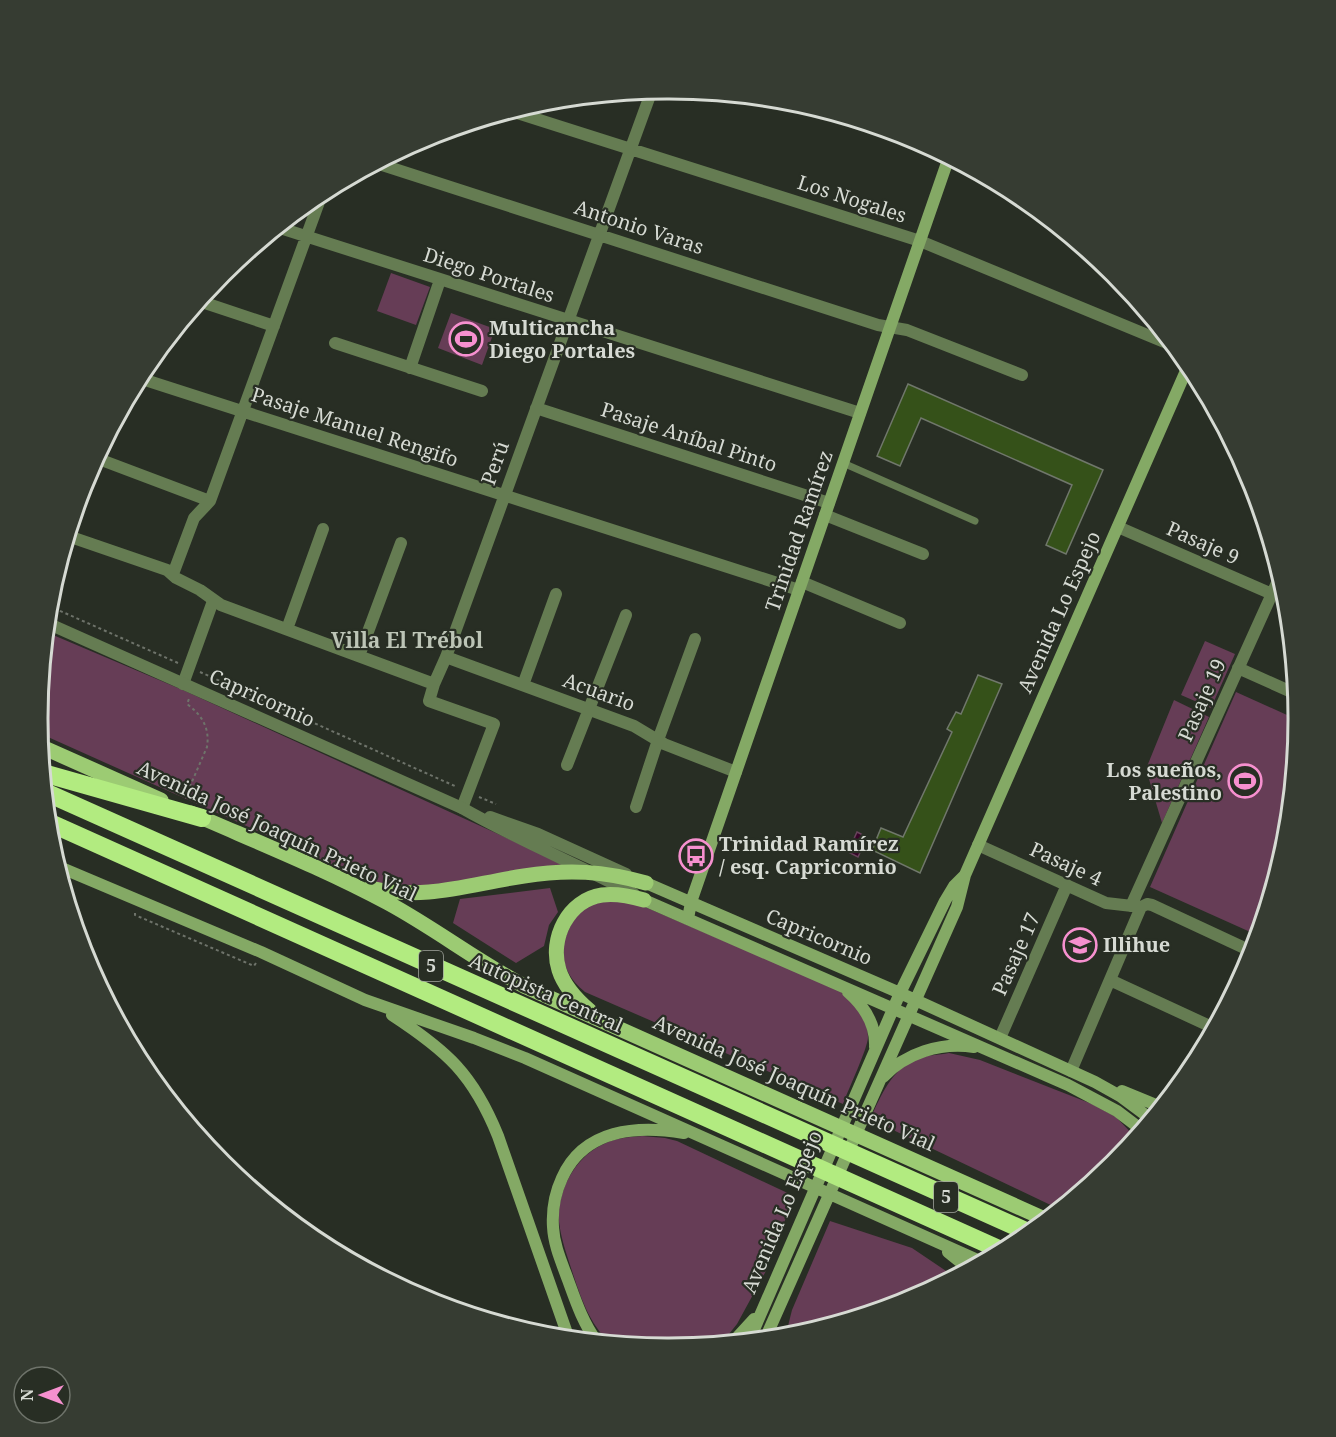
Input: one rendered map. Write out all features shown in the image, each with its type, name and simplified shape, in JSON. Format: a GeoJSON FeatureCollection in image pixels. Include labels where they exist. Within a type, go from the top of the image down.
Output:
{"type":"FeatureCollection","features":[{"type":"Feature","properties":{"kind":"highway"},"geometry":{"type":"LineString","coordinates":[[51,775],[202,818]]}},
{"type":"Feature","properties":{"kind":"highway","name":"Autopista Central"},"geometry":{"type":"LineString","coordinates":[[53,795],[1020,1228]]}},
{"type":"Feature","properties":{"kind":"highway","name":"5"},"geometry":{"type":"LineString","coordinates":[[58,827],[992,1246]]}},
{"type":"Feature","properties":{"kind":"highway"},"geometry":{"type":"LineString","coordinates":[[59,831],[80,837]]}},
{"type":"Feature","properties":{"kind":"main road","name":"Trinidad Ramírez"},"geometry":{"type":"LineString","coordinates":[[688,919],[690,902],[946,164]]}},
{"type":"Feature","properties":{"kind":"main road","name":"Avenida Lo Espejo"},"geometry":{"type":"LineString","coordinates":[[769,1330],[876,1085],[960,900],[965,875],[1184,375]]}},
{"type":"Feature","properties":{"kind":"main road","name":"Avenida José Joaquín Prieto Vial"},"geometry":{"type":"LineString","coordinates":[[49,750],[345,881],[410,916],[510,978],[1038,1215]]}},
{"type":"Feature","properties":{"kind":"main road"},"geometry":{"type":"LineString","coordinates":[[67,870],[261,952],[365,1000],[499,1047],[973,1258]]}},
{"type":"Feature","properties":{"kind":"main road"},"geometry":{"type":"LineString","coordinates":[[345,881],[382,891],[417,894],[448,891],[541,873],[591,872],[619,875],[646,884]]}},
{"type":"Feature","properties":{"kind":"main road","name":"Avenida Lo Espejo"},"geometry":{"type":"LineString","coordinates":[[752,1332],[893,1008],[945,901],[954,886],[965,875]]}},
{"type":"Feature","properties":{"kind":"main road","name":"Capricornio"},"geometry":{"type":"LineString","coordinates":[[646,884],[1000,1038],[1095,1082],[1120,1096],[1145,1114]]}},
{"type":"Feature","properties":{"kind":"main road"},"geometry":{"type":"LineString","coordinates":[[604,1021],[584,1006],[563,979],[556,951],[560,931],[570,914],[592,897],[613,894],[644,900]]}},
{"type":"Feature","properties":{"kind":"main road","name":"Capricornio"},"geometry":{"type":"LineString","coordinates":[[644,900],[1087,1094],[1117,1111],[1136,1125]]}},
{"type":"Feature","properties":{"kind":"main road"},"geometry":{"type":"LineString","coordinates":[[841,985],[861,1004],[866,1013],[873,1031],[875,1047]]}},
{"type":"Feature","properties":{"kind":"main road"},"geometry":{"type":"LineString","coordinates":[[365,1000],[439,1048],[461,1070],[479,1097],[498,1136],[566,1330]]}},
{"type":"Feature","properties":{"kind":"main road"},"geometry":{"type":"LineString","coordinates":[[876,1085],[896,1066],[920,1052],[952,1046],[983,1048]]}},
{"type":"Feature","properties":{"kind":"main road"},"geometry":{"type":"LineString","coordinates":[[1095,1082],[1153,1104]]}},
{"type":"Feature","properties":{"kind":"main road"},"geometry":{"type":"LineString","coordinates":[[592,1334],[580,1312],[555,1240],[554,1206],[563,1176],[573,1160],[587,1146],[615,1133],[658,1130],[699,1136]]}},
{"type":"Feature","properties":{"kind":"main road"},"geometry":{"type":"LineString","coordinates":[[924,1236],[962,1264]]}},
{"type":"Feature","properties":{"kind":"main road"},"geometry":{"type":"LineString","coordinates":[[741,1334],[762,1308]]}},
{"type":"Feature","properties":{"kind":"main road"},"geometry":{"type":"LineString","coordinates":[[775,1329],[779,1308]]}},
{"type":"Feature","properties":{"kind":"street","name":"Perú"},"geometry":{"type":"LineString","coordinates":[[434,684],[446,657],[649,99]]}},
{"type":"Feature","properties":{"kind":"street","name":"Los Nogales"},"geometry":{"type":"LineString","coordinates":[[525,116],[920,241],[1159,340]]}},
{"type":"Feature","properties":{"kind":"street","name":"Antonio Varas"},"geometry":{"type":"LineString","coordinates":[[386,166],[878,325],[907,330],[1022,375]]}},
{"type":"Feature","properties":{"kind":"street"},"geometry":{"type":"LineString","coordinates":[[173,574],[194,518],[210,501],[317,208]]}},
{"type":"Feature","properties":{"kind":"street","name":"Diego Portales"},"geometry":{"type":"LineString","coordinates":[[287,230],[860,413]]}},
{"type":"Feature","properties":{"kind":"street"},"geometry":{"type":"LineString","coordinates":[[410,368],[440,280]]}},
{"type":"Feature","properties":{"kind":"street"},"geometry":{"type":"LineString","coordinates":[[208,304],[274,326]]}},
{"type":"Feature","properties":{"kind":"street"},"geometry":{"type":"LineString","coordinates":[[335,343],[482,391]]}},
{"type":"Feature","properties":{"kind":"street","name":"Pasaje Manuel Rengifo"},"geometry":{"type":"LineString","coordinates":[[148,381],[800,586],[900,623]]}},
{"type":"Feature","properties":{"kind":"street","name":"Pasaje Aníbal Pinto"},"geometry":{"type":"LineString","coordinates":[[536,408],[827,509],[923,554]]}},
{"type":"Feature","properties":{"kind":"street"},"geometry":{"type":"LineString","coordinates":[[104,461],[210,501]]}},
{"type":"Feature","properties":{"kind":"street","name":"Pasaje 9"},"geometry":{"type":"LineString","coordinates":[[1118,527],[1273,585]]}},
{"type":"Feature","properties":{"kind":"street"},"geometry":{"type":"LineString","coordinates":[[287,629],[323,529]]}},
{"type":"Feature","properties":{"kind":"street"},"geometry":{"type":"LineString","coordinates":[[75,538],[167,570],[181,581],[200,590],[213,601],[434,684],[429,701],[494,724],[462,808]]}},
{"type":"Feature","properties":{"kind":"street"},"geometry":{"type":"LineString","coordinates":[[359,656],[400,543]]}},
{"type":"Feature","properties":{"kind":"street","name":"Pasaje 19"},"geometry":{"type":"LineString","coordinates":[[1071,1071],[1110,980],[1136,906],[1238,668],[1275,593]]}},
{"type":"Feature","properties":{"kind":"street"},"geometry":{"type":"LineString","coordinates":[[523,685],[556,594]]}},
{"type":"Feature","properties":{"kind":"street"},"geometry":{"type":"LineString","coordinates":[[183,684],[213,601]]}},
{"type":"Feature","properties":{"kind":"street"},"geometry":{"type":"LineString","coordinates":[[567,765],[626,615]]}},
{"type":"Feature","properties":{"kind":"street","name":"Capricornio"},"geometry":{"type":"LineString","coordinates":[[55,627],[462,808],[519,839],[591,872],[644,900]]}},
{"type":"Feature","properties":{"kind":"street"},"geometry":{"type":"LineString","coordinates":[[636,807],[695,639]]}},
{"type":"Feature","properties":{"kind":"street","name":"Acuario"},"geometry":{"type":"LineString","coordinates":[[446,657],[634,726],[671,748],[736,772]]}},
{"type":"Feature","properties":{"kind":"street"},"geometry":{"type":"LineString","coordinates":[[1238,668],[1287,690]]}},
{"type":"Feature","properties":{"kind":"street","name":"Capricornio"},"geometry":{"type":"LineString","coordinates":[[462,808],[538,834],[646,884]]}},
{"type":"Feature","properties":{"kind":"street","name":"Pasaje 4"},"geometry":{"type":"LineString","coordinates":[[978,845],[1106,903],[1152,905],[1244,948]]}},
{"type":"Feature","properties":{"kind":"street","name":"Pasaje 17"},"geometry":{"type":"LineString","coordinates":[[1000,1038],[1067,885]]}},
{"type":"Feature","properties":{"kind":"street"},"geometry":{"type":"LineString","coordinates":[[1110,980],[1207,1025]]}},
{"type":"Feature","properties":{"kind":"lane"},"geometry":{"type":"LineString","coordinates":[[843,463],[975,521]]}},
{"type":"Feature","properties":{"kind":"path"},"geometry":{"type":"LineString","coordinates":[[58,610],[498,805]]}},
{"type":"Feature","properties":{"kind":"path"},"geometry":{"type":"LineString","coordinates":[[190,698],[187,704],[190,706]]}},
{"type":"Feature","properties":{"kind":"shaded area"},"geometry":{"type":"Polygon","coordinates":[[[391,273],[430,287],[416,325],[377,311],[391,273]]]}},
{"type":"Feature","properties":{"kind":"shaded area","name":"Multicancha Diego Portales"},"geometry":{"type":"Polygon","coordinates":[[[451,313],[495,329],[482,365],[438,348],[451,313]]]}},
{"type":"Feature","properties":{"kind":"shaded area"},"geometry":{"type":"Polygon","coordinates":[[[53,635],[185,691],[566,865],[419,888],[382,886],[48,737],[49,678],[53,635]]]}},
{"type":"Feature","properties":{"kind":"shaded area"},"geometry":{"type":"Polygon","coordinates":[[[1205,641],[1235,654],[1211,708],[1181,695],[1205,641]]]}},
{"type":"Feature","properties":{"kind":"shaded area","name":"Los sueños, Palestino"},"geometry":{"type":"Polygon","coordinates":[[[1236,692],[1288,715],[1287,759],[1276,839],[1267,879],[1250,932],[1150,887],[1236,692]]]}},
{"type":"Feature","properties":{"kind":"shaded area"},"geometry":{"type":"Polygon","coordinates":[[[1174,700],[1209,717],[1162,823],[1146,769],[1174,700]]]}},
{"type":"Feature","properties":{"kind":"shaded area"},"geometry":{"type":"Polygon","coordinates":[[[857,832],[867,837],[858,857],[848,852],[857,832]]]}},
{"type":"Feature","properties":{"kind":"shaded area"},"geometry":{"type":"Polygon","coordinates":[[[550,888],[558,912],[549,925],[544,946],[516,963],[453,923],[460,899],[550,888]]]}},
{"type":"Feature","properties":{"kind":"shaded area"},"geometry":{"type":"Polygon","coordinates":[[[617,895],[839,990],[863,1017],[868,1037],[843,1104],[585,992],[570,976],[566,968],[563,949],[565,940],[581,908],[617,895]]]}},
{"type":"Feature","properties":{"kind":"shaded area"},"geometry":{"type":"Polygon","coordinates":[[[949,1053],[980,1060],[1092,1104],[1116,1117],[1130,1131],[1077,1185],[1051,1205],[870,1119],[893,1077],[907,1064],[928,1056],[949,1053]]]}},
{"type":"Feature","properties":{"kind":"shaded area"},"geometry":{"type":"Polygon","coordinates":[[[642,1136],[677,1141],[794,1196],[767,1269],[737,1324],[728,1335],[668,1338],[603,1335],[591,1319],[579,1291],[561,1235],[559,1210],[561,1198],[570,1175],[586,1156],[606,1143],[642,1136]]]}},
{"type":"Feature","properties":{"kind":"shaded area"},"geometry":{"type":"Polygon","coordinates":[[[830,1221],[912,1248],[948,1272],[867,1306],[788,1327],[792,1310],[830,1221]]]}},
{"type":"Feature","properties":{"kind":"building"},"geometry":{"type":"Polygon","coordinates":[[[908,384],[1103,470],[1066,554],[1046,545],[1072,485],[921,418],[900,466],[877,456],[908,384]]]}},
{"type":"Feature","properties":{"kind":"building"},"geometry":{"type":"Polygon","coordinates":[[[978,675],[1002,684],[920,873],[872,850],[881,828],[903,837],[952,732],[947,729],[956,712],[961,714],[978,675]]]}},
{"type":"Feature","properties":{"kind":"place","name":"Multicancha Diego Portales"},"geometry":{"type":"Point","coordinates":[466,339]}},
{"type":"Feature","properties":{"kind":"place","name":"Los sueños, Palestino"},"geometry":{"type":"Point","coordinates":[1245,781]}},
{"type":"Feature","properties":{"kind":"place","name":"Trinidad Ramírez / esq. Capricornio"},"geometry":{"type":"Point","coordinates":[696,856]}},
{"type":"Feature","properties":{"kind":"place","name":"Illihue"},"geometry":{"type":"Point","coordinates":[1080,945]}},
{"type":"Feature","properties":{"kind":"district","name":"Villa El Trébol"},"geometry":{"type":"Point","coordinates":[407,641]}}]}
